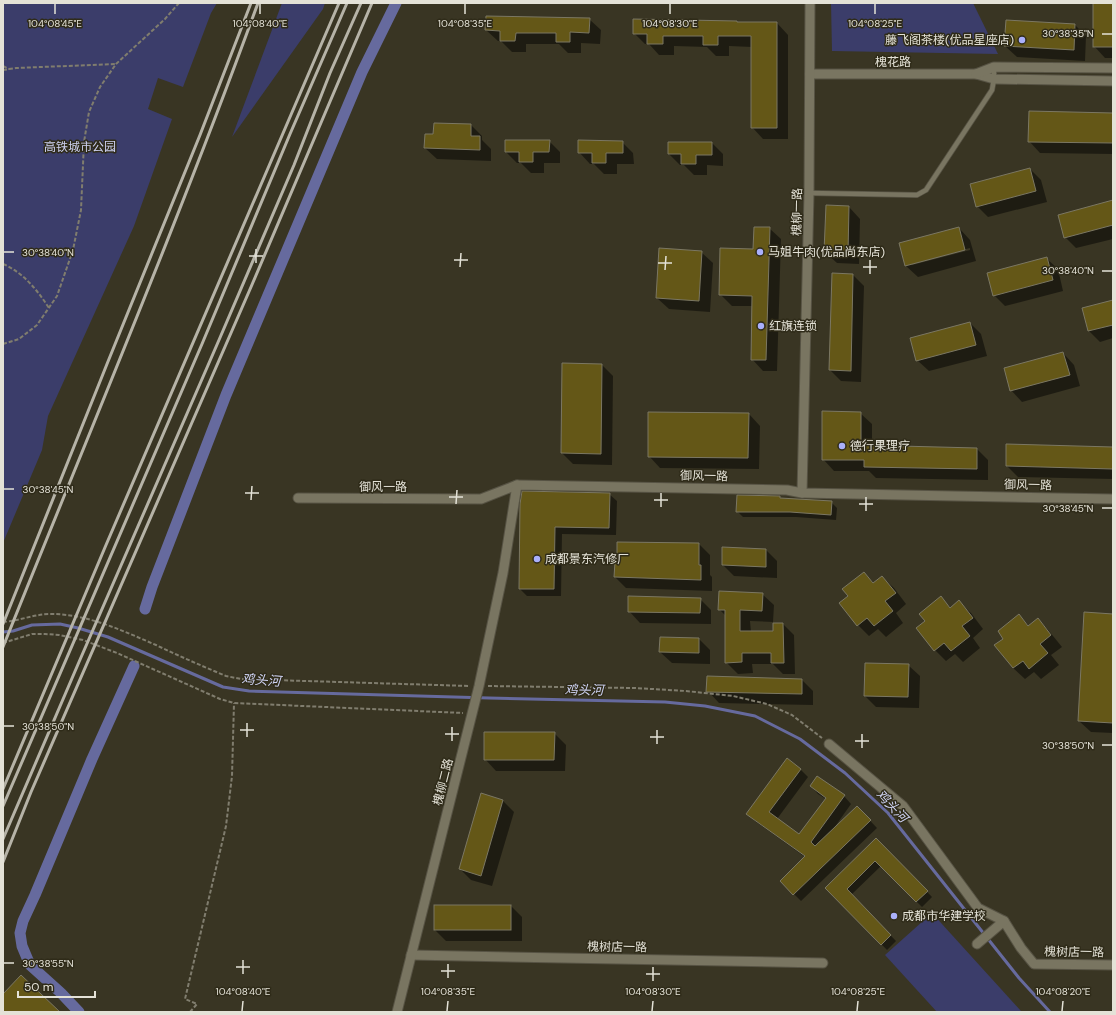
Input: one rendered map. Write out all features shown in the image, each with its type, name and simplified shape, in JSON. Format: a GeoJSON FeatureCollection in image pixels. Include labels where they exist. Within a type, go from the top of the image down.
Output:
{"type":"FeatureCollection","features":[{"type":"Feature","properties":{"kind":"street","name":"槐柳一路"},"geometry":{"type":"LineString","coordinates":[[802,493],[809,193],[810,3]]}},
{"type":"Feature","properties":{"kind":"street","name":"槐花路"},"geometry":{"type":"LineString","coordinates":[[976,74],[994,67],[1113,68]]}},
{"type":"Feature","properties":{"kind":"street","name":"槐花路"},"geometry":{"type":"LineString","coordinates":[[810,74],[976,74],[994,79],[1113,81]]}},
{"type":"Feature","properties":{"kind":"street","name":"御风一路"},"geometry":{"type":"LineString","coordinates":[[298,498],[481,499],[517,485],[787,490],[802,493],[1113,499]]}},
{"type":"Feature","properties":{"kind":"street","name":"槐柳二路"},"geometry":{"type":"LineString","coordinates":[[397,1012],[479,686],[502,573],[517,485]]}},
{"type":"Feature","properties":{"kind":"street"},"geometry":{"type":"LineString","coordinates":[[829,744],[903,806],[978,908],[1004,921],[977,944]]}},
{"type":"Feature","properties":{"kind":"street","name":"槐树店一路"},"geometry":{"type":"LineString","coordinates":[[1004,921],[1021,948],[1034,964],[1113,965]]}},
{"type":"Feature","properties":{"kind":"street","name":"槐树店一路"},"geometry":{"type":"LineString","coordinates":[[411,955],[823,963]]}},
{"type":"Feature","properties":{"kind":"lane"},"geometry":{"type":"LineString","coordinates":[[809,193],[917,195],[926,190],[992,90],[994,67]]}},
{"type":"Feature","properties":{"kind":"path"},"geometry":{"type":"LineString","coordinates":[[3,344],[19,339],[37,325],[57,296],[75,244],[82,210],[84,142],[89,112],[100,87],[116,64],[165,19],[179,3]]}},
{"type":"Feature","properties":{"kind":"path"},"geometry":{"type":"LineString","coordinates":[[3,70],[116,64]]}},
{"type":"Feature","properties":{"kind":"path"},"geometry":{"type":"LineString","coordinates":[[3,66],[10,69]]}},
{"type":"Feature","properties":{"kind":"path"},"geometry":{"type":"LineString","coordinates":[[3,264],[25,277],[37,290],[49,308]]}},
{"type":"Feature","properties":{"kind":"path"},"geometry":{"type":"LineString","coordinates":[[3,622],[36,615],[50,614],[69,615],[93,620],[128,633],[226,676],[241,679],[479,686],[635,688],[733,696],[767,704],[792,715],[829,744]]}},
{"type":"Feature","properties":{"kind":"path"},"geometry":{"type":"LineString","coordinates":[[3,643],[32,634],[59,635],[82,640],[117,653],[220,699],[234,703],[472,713]]}},
{"type":"Feature","properties":{"kind":"path"},"geometry":{"type":"LineString","coordinates":[[190,1012],[197,1004],[185,999],[226,826],[232,776],[234,703]]}},
{"type":"Feature","properties":{"kind":"green space","name":"高铁城市公园"},"geometry":{"type":"Polygon","coordinates":[[[3,3],[217,3],[211,13],[183,87],[158,78],[148,109],[172,119],[134,226],[48,416],[42,450],[3,543],[3,3]]]}},
{"type":"Feature","properties":{"kind":"green space"},"geometry":{"type":"Polygon","coordinates":[[[282,3],[325,3],[323,9],[232,137],[282,3]]]}},
{"type":"Feature","properties":{"kind":"green space"},"geometry":{"type":"Polygon","coordinates":[[[831,3],[973,3],[998,54],[832,51],[831,3]]]}},
{"type":"Feature","properties":{"kind":"green space"},"geometry":{"type":"Polygon","coordinates":[[[932,913],[1021,1011],[1020,1012],[937,1012],[885,955],[932,913]]]}},
{"type":"Feature","properties":{"kind":"building"},"geometry":{"type":"Polygon","coordinates":[[[1093,3],[1113,3],[1113,47],[1093,47],[1093,3]]]}},
{"type":"Feature","properties":{"kind":"building"},"geometry":{"type":"Polygon","coordinates":[[[486,16],[590,18],[589,33],[570,32],[570,42],[556,42],[556,33],[516,33],[515,41],[500,41],[500,31],[485,30],[486,16]]]}},
{"type":"Feature","properties":{"kind":"building"},"geometry":{"type":"Polygon","coordinates":[[[633,19],[777,22],[777,128],[751,128],[751,36],[718,36],[718,45],[703,45],[703,36],[663,36],[663,44],[647,44],[647,34],[633,34],[633,19]]]}},
{"type":"Feature","properties":{"kind":"building"},"geometry":{"type":"Polygon","coordinates":[[[1006,20],[1075,24],[1074,50],[1004,46],[1006,20]]]}},
{"type":"Feature","properties":{"kind":"building"},"geometry":{"type":"Polygon","coordinates":[[[1029,111],[1113,113],[1113,143],[1028,142],[1029,111]]]}},
{"type":"Feature","properties":{"kind":"building"},"geometry":{"type":"Polygon","coordinates":[[[434,123],[471,124],[471,136],[480,136],[480,150],[424,148],[425,134],[433,134],[434,123]]]}},
{"type":"Feature","properties":{"kind":"building"},"geometry":{"type":"Polygon","coordinates":[[[505,140],[550,140],[549,152],[533,152],[533,162],[519,162],[519,152],[505,152],[505,140]]]}},
{"type":"Feature","properties":{"kind":"building"},"geometry":{"type":"Polygon","coordinates":[[[578,140],[623,141],[623,153],[606,153],[606,163],[592,163],[592,153],[578,153],[578,140]]]}},
{"type":"Feature","properties":{"kind":"building"},"geometry":{"type":"Polygon","coordinates":[[[668,142],[712,142],[712,155],[696,155],[696,164],[681,164],[681,154],[668,154],[668,142]]]}},
{"type":"Feature","properties":{"kind":"building"},"geometry":{"type":"Polygon","coordinates":[[[1030,168],[1036,191],[976,207],[970,184],[1030,168]]]}},
{"type":"Feature","properties":{"kind":"building"},"geometry":{"type":"Polygon","coordinates":[[[1113,200],[1113,225],[1064,238],[1058,215],[1113,200]]]}},
{"type":"Feature","properties":{"kind":"building"},"geometry":{"type":"Polygon","coordinates":[[[826,205],[849,206],[848,253],[824,252],[826,205]]]}},
{"type":"Feature","properties":{"kind":"building"},"geometry":{"type":"Polygon","coordinates":[[[754,227],[770,227],[766,360],[751,360],[752,296],[719,295],[720,248],[753,249],[754,227]]]}},
{"type":"Feature","properties":{"kind":"building"},"geometry":{"type":"Polygon","coordinates":[[[959,227],[965,250],[905,266],[899,243],[959,227]]]}},
{"type":"Feature","properties":{"kind":"building"},"geometry":{"type":"Polygon","coordinates":[[[659,248],[702,251],[699,301],[656,298],[659,248]]]}},
{"type":"Feature","properties":{"kind":"building"},"geometry":{"type":"Polygon","coordinates":[[[1047,257],[1053,280],[993,296],[987,273],[1047,257]]]}},
{"type":"Feature","properties":{"kind":"building"},"geometry":{"type":"Polygon","coordinates":[[[832,273],[853,274],[851,371],[829,370],[832,273]]]}},
{"type":"Feature","properties":{"kind":"building"},"geometry":{"type":"Polygon","coordinates":[[[1113,300],[1113,325],[1088,331],[1082,308],[1113,300]]]}},
{"type":"Feature","properties":{"kind":"building"},"geometry":{"type":"Polygon","coordinates":[[[970,322],[976,345],[916,361],[910,338],[970,322]]]}},
{"type":"Feature","properties":{"kind":"building"},"geometry":{"type":"Polygon","coordinates":[[[1063,352],[1070,375],[1010,391],[1004,368],[1063,352]]]}},
{"type":"Feature","properties":{"kind":"building"},"geometry":{"type":"Polygon","coordinates":[[[562,363],[602,364],[601,454],[561,453],[562,363]]]}},
{"type":"Feature","properties":{"kind":"building"},"geometry":{"type":"Polygon","coordinates":[[[822,411],[861,412],[861,445],[977,448],[977,469],[864,467],[864,460],[822,460],[822,411]]]}},
{"type":"Feature","properties":{"kind":"building"},"geometry":{"type":"Polygon","coordinates":[[[648,412],[749,413],[748,458],[648,457],[648,412]]]}},
{"type":"Feature","properties":{"kind":"building"},"geometry":{"type":"Polygon","coordinates":[[[1006,444],[1113,447],[1113,469],[1006,466],[1006,444]]]}},
{"type":"Feature","properties":{"kind":"building","name":"成都景东汽修厂"},"geometry":{"type":"Polygon","coordinates":[[[522,491],[610,493],[609,528],[555,527],[554,589],[519,589],[520,504],[522,491]]]}},
{"type":"Feature","properties":{"kind":"building"},"geometry":{"type":"Polygon","coordinates":[[[737,495],[780,496],[780,498],[832,501],[831,515],[790,512],[736,512],[737,495]]]}},
{"type":"Feature","properties":{"kind":"building"},"geometry":{"type":"Polygon","coordinates":[[[617,542],[699,543],[701,580],[614,577],[615,562],[617,563],[617,542]]]}},
{"type":"Feature","properties":{"kind":"building"},"geometry":{"type":"Polygon","coordinates":[[[722,547],[766,549],[766,567],[722,565],[722,547]]]}},
{"type":"Feature","properties":{"kind":"building"},"geometry":{"type":"Polygon","coordinates":[[[864,572],[873,583],[882,576],[896,593],[885,601],[893,611],[874,626],[867,618],[857,626],[839,603],[848,596],[842,589],[864,572]]]}},
{"type":"Feature","properties":{"kind":"building"},"geometry":{"type":"Polygon","coordinates":[[[719,591],[763,593],[762,611],[740,610],[740,631],[773,631],[773,623],[783,623],[784,663],[771,663],[771,653],[742,653],[742,662],[725,663],[725,610],[718,610],[719,591]]]}},
{"type":"Feature","properties":{"kind":"building"},"geometry":{"type":"Polygon","coordinates":[[[628,596],[701,598],[700,613],[628,612],[628,596]]]}},
{"type":"Feature","properties":{"kind":"building"},"geometry":{"type":"Polygon","coordinates":[[[941,596],[950,608],[959,600],[973,618],[962,626],[970,636],[951,651],[944,643],[934,651],[916,628],[925,621],[919,614],[941,596]]]}},
{"type":"Feature","properties":{"kind":"building"},"geometry":{"type":"Polygon","coordinates":[[[1084,612],[1113,614],[1113,723],[1078,721],[1084,612]]]}},
{"type":"Feature","properties":{"kind":"building"},"geometry":{"type":"Polygon","coordinates":[[[1019,614],[1028,626],[1038,618],[1051,635],[1040,644],[1048,653],[1029,669],[1023,661],[1013,668],[994,645],[1003,639],[998,631],[1019,614]]]}},
{"type":"Feature","properties":{"kind":"building"},"geometry":{"type":"Polygon","coordinates":[[[660,637],[699,638],[699,653],[659,652],[660,637]]]}},
{"type":"Feature","properties":{"kind":"building"},"geometry":{"type":"Polygon","coordinates":[[[865,663],[909,664],[908,697],[864,696],[865,663]]]}},
{"type":"Feature","properties":{"kind":"building"},"geometry":{"type":"Polygon","coordinates":[[[707,676],[802,679],[802,694],[706,692],[707,676]]]}},
{"type":"Feature","properties":{"kind":"building"},"geometry":{"type":"Polygon","coordinates":[[[484,732],[555,732],[554,760],[484,760],[484,732]]]}},
{"type":"Feature","properties":{"kind":"building"},"geometry":{"type":"Polygon","coordinates":[[[787,758],[801,769],[769,812],[799,834],[826,798],[810,786],[817,776],[845,795],[811,842],[815,846],[857,806],[871,820],[793,895],[780,881],[805,856],[746,814],[787,758]]]}},
{"type":"Feature","properties":{"kind":"building"},"geometry":{"type":"Polygon","coordinates":[[[481,793],[503,800],[481,876],[459,869],[481,793]]]}},
{"type":"Feature","properties":{"kind":"building"},"geometry":{"type":"Polygon","coordinates":[[[876,838],[928,891],[916,902],[875,861],[847,889],[891,935],[881,945],[825,888],[876,838]]]}},
{"type":"Feature","properties":{"kind":"building"},"geometry":{"type":"Polygon","coordinates":[[[434,905],[511,905],[511,930],[434,930],[434,905]]]}},
{"type":"Feature","properties":{"kind":"building"},"geometry":{"type":"Polygon","coordinates":[[[21,975],[60,1012],[3,1012],[3,994],[21,975]]]}},
{"type":"Feature","properties":{"kind":"waterway"},"geometry":{"type":"LineString","coordinates":[[145,609],[152,587],[226,395],[362,72],[396,3]]}},
{"type":"Feature","properties":{"kind":"waterway","name":"鸡头河"},"geometry":{"type":"LineString","coordinates":[[3,632],[13,631],[32,625],[60,624],[78,628],[108,637],[223,687],[249,691],[665,702],[705,706],[755,716],[800,739],[845,773],[888,813],[1019,978],[1050,1012]]}},
{"type":"Feature","properties":{"kind":"waterway"},"geometry":{"type":"LineString","coordinates":[[79,1012],[61,993],[30,965],[22,946],[20,933],[23,921],[92,759],[134,666]]}},
{"type":"Feature","properties":{"kind":"railway"},"geometry":{"type":"LineString","coordinates":[[3,624],[200,135],[251,3]]}},
{"type":"Feature","properties":{"kind":"railway"},"geometry":{"type":"LineString","coordinates":[[3,647],[165,246],[258,3]]}},
{"type":"Feature","properties":{"kind":"railway"},"geometry":{"type":"LineString","coordinates":[[3,789],[106,545],[339,3]]}},
{"type":"Feature","properties":{"kind":"railway"},"geometry":{"type":"LineString","coordinates":[[3,806],[347,3]]}},
{"type":"Feature","properties":{"kind":"railway"},"geometry":{"type":"LineString","coordinates":[[3,839],[294,165],[330,73],[361,3]]}},
{"type":"Feature","properties":{"kind":"railway"},"geometry":{"type":"LineString","coordinates":[[3,862],[31,792],[251,287],[372,3]]}},
{"type":"Feature","properties":{"kind":"place","name":"藤飞阁茶楼(优品星座店)"},"geometry":{"type":"Point","coordinates":[1022,40]}},
{"type":"Feature","properties":{"kind":"place","name":"马姐牛肉(优品尚东店)"},"geometry":{"type":"Point","coordinates":[760,252]}},
{"type":"Feature","properties":{"kind":"place","name":"红旗连锁"},"geometry":{"type":"Point","coordinates":[761,326]}},
{"type":"Feature","properties":{"kind":"place","name":"德行果理疗"},"geometry":{"type":"Point","coordinates":[842,446]}},
{"type":"Feature","properties":{"kind":"place","name":"成都景东汽修厂"},"geometry":{"type":"Point","coordinates":[537,559]}},
{"type":"Feature","properties":{"kind":"place","name":"成都市华建学校"},"geometry":{"type":"Point","coordinates":[894,916]}}]}
